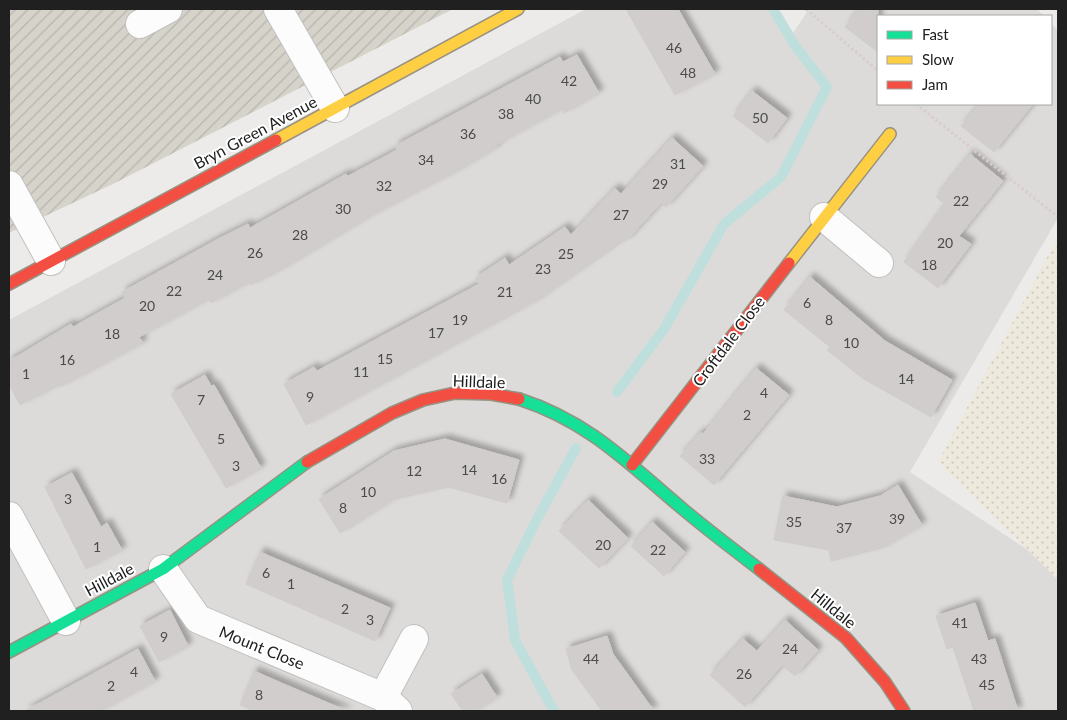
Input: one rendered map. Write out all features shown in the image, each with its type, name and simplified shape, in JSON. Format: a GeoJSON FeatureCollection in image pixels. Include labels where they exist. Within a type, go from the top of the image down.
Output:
{"type":"FeatureCollection","features":[{"type":"Feature","properties":{"kind":"street"},"geometry":{"type":"LineString","coordinates":[[140,24],[168,9]]}},
{"type":"Feature","properties":{"kind":"street"},"geometry":{"type":"LineString","coordinates":[[278,9],[335,108]]}},
{"type":"Feature","properties":{"kind":"street","name":"Bryn Green Avenue"},"geometry":{"type":"LineString","coordinates":[[9,284],[518,9]]}},
{"type":"Feature","properties":{"kind":"street","name":"Croftdale Close"},"geometry":{"type":"LineString","coordinates":[[632,465],[890,134]]}},
{"type":"Feature","properties":{"kind":"street"},"geometry":{"type":"LineString","coordinates":[[9,185],[51,261]]}},
{"type":"Feature","properties":{"kind":"street"},"geometry":{"type":"LineString","coordinates":[[824,217],[879,263]]}},
{"type":"Feature","properties":{"kind":"street","name":"Hilldale"},"geometry":{"type":"LineString","coordinates":[[9,652],[163,569],[311,459],[392,413],[424,400],[455,393],[491,394],[520,399],[552,411],[580,425],[846,638],[885,682],[904,711]]}},
{"type":"Feature","properties":{"kind":"street"},"geometry":{"type":"LineString","coordinates":[[9,516],[66,621]]}},
{"type":"Feature","properties":{"kind":"street","name":"Mount Close"},"geometry":{"type":"LineString","coordinates":[[163,569],[198,619],[391,704],[414,639]]}},
{"type":"Feature","properties":{"kind":"path"},"geometry":{"type":"LineString","coordinates":[[806,9],[877,70]]}},
{"type":"Feature","properties":{"kind":"path"},"geometry":{"type":"LineString","coordinates":[[917,105],[1058,217]]}},
{"type":"Feature","properties":{"kind":"shaded area"},"geometry":{"type":"Polygon","coordinates":[[[9,9],[453,9],[113,184],[9,233],[9,9]]]}},
{"type":"Feature","properties":{"kind":"shaded area"},"geometry":{"type":"Polygon","coordinates":[[[586,9],[778,9],[793,33],[809,9],[1037,9],[1043,15],[877,15],[877,105],[1052,105],[1052,24],[1058,31],[1058,218],[910,472],[1058,570],[1058,711],[9,711],[9,320],[586,9]]]}},
{"type":"Feature","properties":{"kind":"shaded area"},"geometry":{"type":"Polygon","coordinates":[[[1058,237],[1058,580],[938,462],[1058,237]]]}},
{"type":"Feature","properties":{"kind":"building"},"geometry":{"type":"Polygon","coordinates":[[[626,9],[678,9],[715,74],[675,95],[626,9]]]}},
{"type":"Feature","properties":{"kind":"building"},"geometry":{"type":"Polygon","coordinates":[[[859,9],[878,9],[877,51],[845,27],[859,9]]]}},
{"type":"Feature","properties":{"kind":"building"},"geometry":{"type":"Polygon","coordinates":[[[577,55],[599,93],[564,113],[562,109],[496,145],[497,147],[457,171],[369,217],[284,268],[251,285],[249,282],[211,303],[209,299],[139,337],[143,343],[60,387],[59,385],[20,405],[9,384],[9,361],[71,324],[73,327],[125,298],[122,292],[218,239],[248,224],[250,228],[346,174],[348,176],[397,150],[395,146],[560,57],[563,62],[577,55]]]}},
{"type":"Feature","properties":{"kind":"building"},"geometry":{"type":"Polygon","coordinates":[[[752,91],[787,118],[768,143],[733,116],[752,91]]]}},
{"type":"Feature","properties":{"kind":"building"},"geometry":{"type":"Polygon","coordinates":[[[978,105],[1032,105],[994,152],[961,126],[978,105]]]}},
{"type":"Feature","properties":{"kind":"building"},"geometry":{"type":"Polygon","coordinates":[[[672,138],[703,166],[666,207],[661,203],[626,241],[624,239],[534,302],[306,425],[284,384],[314,367],[317,371],[479,284],[475,278],[505,258],[509,265],[565,227],[571,235],[615,188],[621,194],[672,138]]]}},
{"type":"Feature","properties":{"kind":"building"},"geometry":{"type":"Polygon","coordinates":[[[970,154],[1003,181],[959,236],[971,244],[938,288],[904,262],[945,204],[936,197],[970,154]]]}},
{"type":"Feature","properties":{"kind":"building"},"geometry":{"type":"Polygon","coordinates":[[[810,277],[885,341],[952,380],[931,417],[862,378],[827,350],[830,347],[784,310],[810,277]]]}},
{"type":"Feature","properties":{"kind":"building"},"geometry":{"type":"Polygon","coordinates":[[[756,368],[789,395],[714,485],[680,456],[701,432],[703,434],[756,368]]]}},
{"type":"Feature","properties":{"kind":"building"},"geometry":{"type":"Polygon","coordinates":[[[205,375],[211,386],[214,385],[261,468],[226,488],[171,394],[205,375]]]}},
{"type":"Feature","properties":{"kind":"building"},"geometry":{"type":"Polygon","coordinates":[[[445,439],[519,460],[507,503],[448,487],[392,500],[340,533],[319,499],[394,451],[445,439]]]}},
{"type":"Feature","properties":{"kind":"building"},"geometry":{"type":"Polygon","coordinates":[[[72,473],[101,527],[107,523],[122,550],[86,569],[45,487],[72,473]]]}},
{"type":"Feature","properties":{"kind":"building"},"geometry":{"type":"Polygon","coordinates":[[[898,485],[922,525],[882,548],[831,561],[829,550],[774,540],[783,496],[837,507],[880,496],[898,485]]]}},
{"type":"Feature","properties":{"kind":"building"},"geometry":{"type":"Polygon","coordinates":[[[588,500],[628,538],[599,568],[559,531],[588,500]]]}},
{"type":"Feature","properties":{"kind":"building"},"geometry":{"type":"Polygon","coordinates":[[[652,522],[685,552],[664,576],[631,546],[652,522]]]}},
{"type":"Feature","properties":{"kind":"building"},"geometry":{"type":"Polygon","coordinates":[[[260,552],[390,608],[375,641],[246,584],[260,552]]]}},
{"type":"Feature","properties":{"kind":"building"},"geometry":{"type":"Polygon","coordinates":[[[975,603],[988,641],[995,639],[1018,711],[974,711],[953,647],[947,649],[936,616],[975,603]]]}},
{"type":"Feature","properties":{"kind":"building"},"geometry":{"type":"Polygon","coordinates":[[[170,610],[188,646],[159,662],[140,626],[170,610]]]}},
{"type":"Feature","properties":{"kind":"building"},"geometry":{"type":"Polygon","coordinates":[[[785,620],[818,650],[795,676],[782,665],[745,707],[710,675],[743,639],[757,651],[785,620]]]}},
{"type":"Feature","properties":{"kind":"building"},"geometry":{"type":"Polygon","coordinates":[[[607,636],[613,654],[654,711],[602,711],[572,670],[566,649],[607,636]]]}},
{"type":"Feature","properties":{"kind":"building"},"geometry":{"type":"Polygon","coordinates":[[[138,649],[155,681],[101,711],[25,711],[138,649]]]}},
{"type":"Feature","properties":{"kind":"building"},"geometry":{"type":"Polygon","coordinates":[[[254,671],[347,711],[254,711],[240,705],[254,671]]]}},
{"type":"Feature","properties":{"kind":"building"},"geometry":{"type":"Polygon","coordinates":[[[482,674],[497,697],[475,711],[463,711],[451,694],[482,674]]]}},
{"type":"Feature","properties":{"kind":"waterway"},"geometry":{"type":"LineString","coordinates":[[617,392],[664,329],[724,224],[781,177],[827,87],[796,47],[773,9]]}},
{"type":"Feature","properties":{"kind":"waterway"},"geometry":{"type":"LineString","coordinates":[[554,711],[515,640],[507,580],[537,519],[576,448]]}},
{"type":"Feature","properties":{"kind":"traffic: fast"},"geometry":{"type":"LineString","coordinates":[[519,399],[544,408],[567,420],[608,446],[759,569]]}},
{"type":"Feature","properties":{"kind":"traffic: fast"},"geometry":{"type":"LineString","coordinates":[[9,652],[163,569],[307,462]]}},
{"type":"Feature","properties":{"kind":"traffic: slow"},"geometry":{"type":"LineString","coordinates":[[276,140],[518,9]]}},
{"type":"Feature","properties":{"kind":"traffic: slow"},"geometry":{"type":"LineString","coordinates":[[789,263],[890,134]]}},
{"type":"Feature","properties":{"kind":"traffic: jam"},"geometry":{"type":"LineString","coordinates":[[9,284],[276,140]]}},
{"type":"Feature","properties":{"kind":"traffic: jam"},"geometry":{"type":"LineString","coordinates":[[632,465],[789,263]]}},
{"type":"Feature","properties":{"kind":"traffic: jam"},"geometry":{"type":"LineString","coordinates":[[307,462],[392,413],[423,400],[455,393],[491,394],[519,399]]}},
{"type":"Feature","properties":{"kind":"traffic: jam"},"geometry":{"type":"LineString","coordinates":[[759,569],[846,638],[885,682],[904,711]]}}]}
